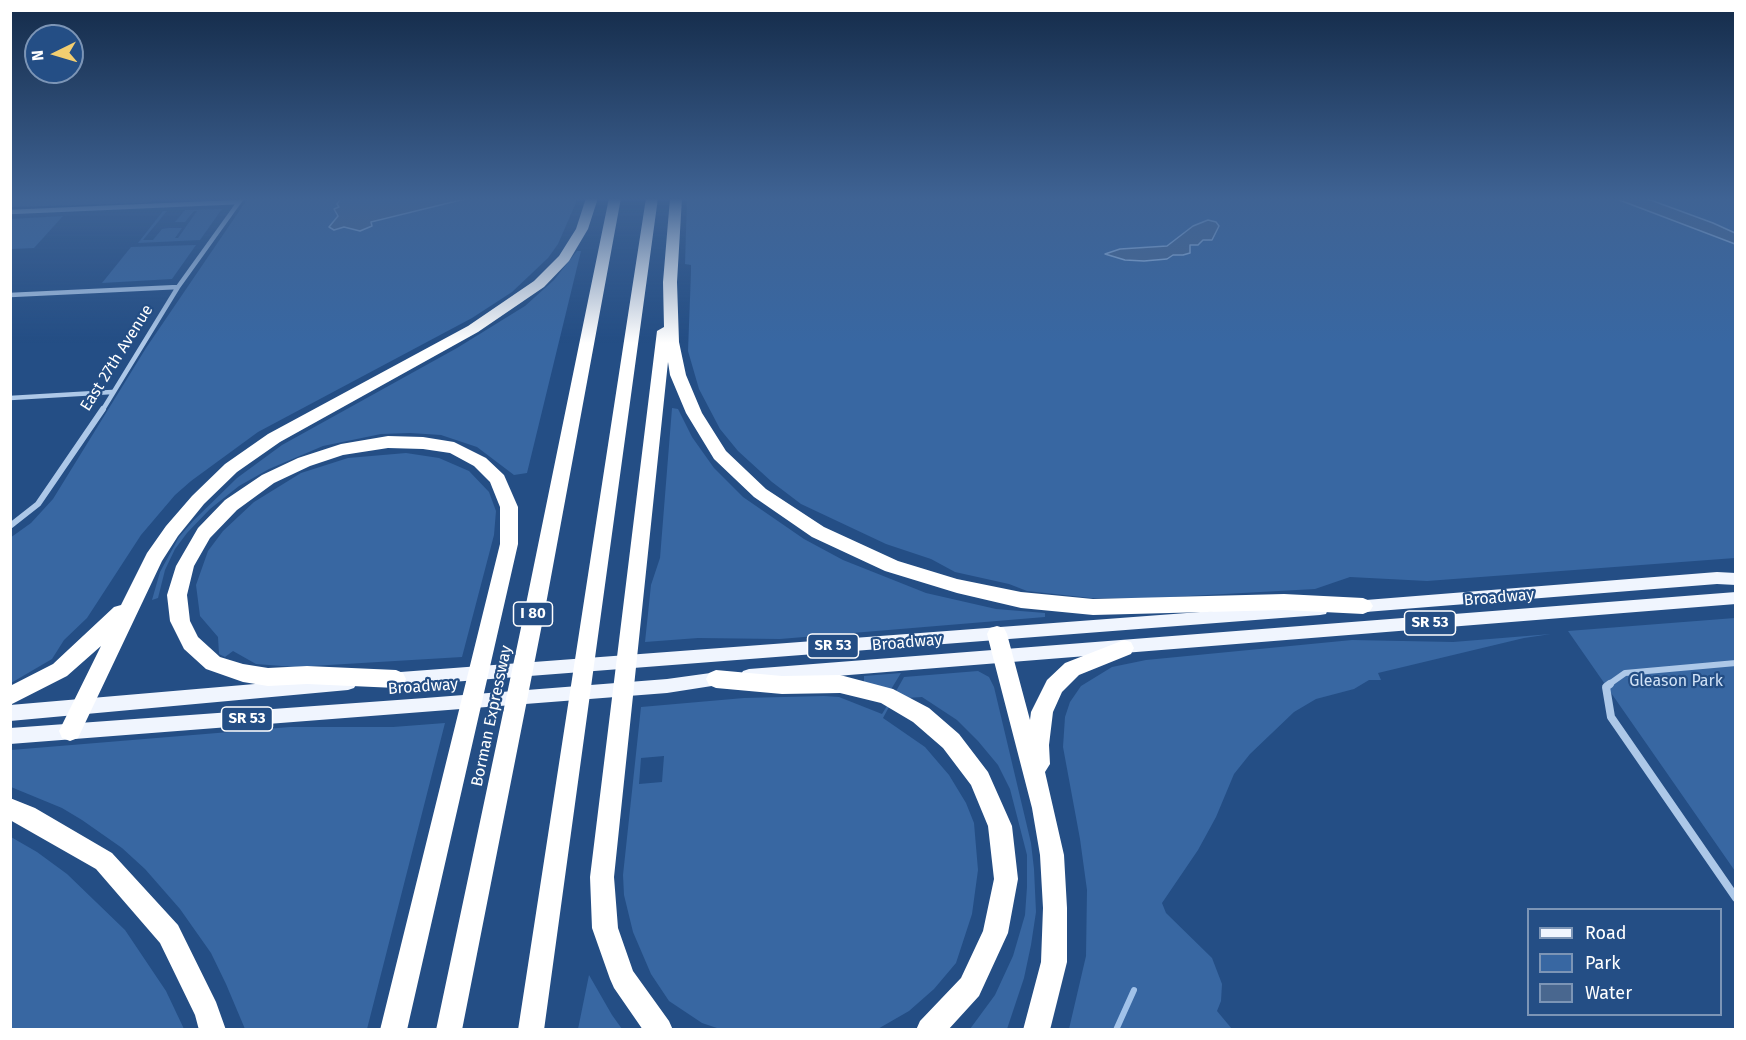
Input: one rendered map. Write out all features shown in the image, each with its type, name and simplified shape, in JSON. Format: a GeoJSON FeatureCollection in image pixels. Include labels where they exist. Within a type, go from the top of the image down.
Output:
{"type":"FeatureCollection","features":[{"type":"Feature","properties":{"kind":"highway"},"geometry":{"type":"LineString","coordinates":[[70,731],[154,558],[172,531],[198,500],[231,468],[274,438],[473,329],[539,284],[564,258],[571,247]]}},
{"type":"Feature","properties":{"kind":"highway","name":"Borman Expressway"},"geometry":{"type":"LineString","coordinates":[[449,1029],[536,604],[606,247]]}},
{"type":"Feature","properties":{"kind":"highway"},"geometry":{"type":"LineString","coordinates":[[531,1029],[645,247]]}},
{"type":"Feature","properties":{"kind":"highway"},"geometry":{"type":"LineString","coordinates":[[660,1029],[623,979],[604,928],[602,877],[673,247]]}},
{"type":"Feature","properties":{"kind":"highway"},"geometry":{"type":"LineString","coordinates":[[670,282],[672,342],[678,375],[694,413],[720,455],[760,493],[818,532],[881,561],[957,586],[1047,604],[1093,607],[1284,602],[1364,606]]}},
{"type":"Feature","properties":{"kind":"highway"},"geometry":{"type":"LineString","coordinates":[[393,1029],[509,544],[509,507],[498,479],[480,462],[454,448],[423,443],[388,442],[341,450],[304,462],[277,475],[231,506],[204,533],[185,566],[177,595],[180,621],[190,643],[213,663],[243,673],[268,677],[307,675],[396,679]]}},
{"type":"Feature","properties":{"kind":"highway"},"geometry":{"type":"LineString","coordinates":[[10,696],[60,670],[131,603]]}},
{"type":"Feature","properties":{"kind":"highway"},"geometry":{"type":"LineString","coordinates":[[1000,644],[1043,808],[1052,855],[1055,908],[1054,963],[1036,1029]]}},
{"type":"Feature","properties":{"kind":"highway"},"geometry":{"type":"LineString","coordinates":[[1043,808],[1038,745],[1042,712],[1054,686],[1072,669],[1124,648]]}},
{"type":"Feature","properties":{"kind":"highway"},"geometry":{"type":"LineString","coordinates":[[716,679],[782,685],[840,684],[886,695],[921,715],[951,741],[980,779],[1000,826],[1006,879],[995,933],[970,987],[929,1029]]}},
{"type":"Feature","properties":{"kind":"highway"},"geometry":{"type":"LineString","coordinates":[[10,809],[27,816],[104,861],[169,934],[207,1011],[213,1029]]}},
{"type":"Feature","properties":{"kind":"main road","name":"Broadway"},"geometry":{"type":"LineString","coordinates":[[10,736],[667,686],[1000,644],[1364,606],[1717,578],[1736,579]]}},
{"type":"Feature","properties":{"kind":"main road","name":"Broadway"},"geometry":{"type":"LineString","coordinates":[[10,713],[669,657],[1000,644],[1124,648],[1736,598]]}},
{"type":"Feature","properties":{"kind":"street","name":"East 27th Avenue"},"geometry":{"type":"LineString","coordinates":[[10,526],[38,504],[178,287],[207,247]]}},
{"type":"Feature","properties":{"kind":"street"},"geometry":{"type":"LineString","coordinates":[[10,295],[178,287]]}},
{"type":"Feature","properties":{"kind":"street"},"geometry":{"type":"LineString","coordinates":[[10,398],[112,392]]}},
{"type":"Feature","properties":{"kind":"street"},"geometry":{"type":"LineString","coordinates":[[1736,663],[1625,673],[1606,687],[1611,717],[1736,898]]}},
{"type":"Feature","properties":{"kind":"green space"},"geometry":{"type":"Polygon","coordinates":[[[11,247],[35,247],[34,248],[11,249],[11,247]]]}},
{"type":"Feature","properties":{"kind":"green space"},"geometry":{"type":"Polygon","coordinates":[[[131,247],[195,247],[172,279],[102,283],[131,247]]]}},
{"type":"Feature","properties":{"kind":"green space"},"geometry":{"type":"Polygon","coordinates":[[[215,247],[556,247],[548,258],[512,292],[472,318],[258,432],[191,481],[175,495],[141,535],[87,618],[64,640],[52,659],[11,683],[10,538],[31,523],[53,499],[146,348],[215,247]]]}},
{"type":"Feature","properties":{"kind":"green space"},"geometry":{"type":"Polygon","coordinates":[[[686,247],[1159,247],[1120,249],[1113,256],[1125,260],[1144,261],[1183,255],[1189,247],[1735,247],[1735,558],[1427,581],[1350,577],[1315,589],[1152,598],[1091,598],[1027,591],[1009,584],[955,572],[931,559],[886,544],[801,504],[772,482],[738,451],[720,429],[699,389],[688,351],[691,265],[685,264],[686,247]]]}},
{"type":"Feature","properties":{"kind":"green space"},"geometry":{"type":"Polygon","coordinates":[[[577,251],[581,251],[527,473],[514,475],[477,447],[441,435],[381,434],[323,446],[269,469],[239,486],[210,509],[175,549],[165,570],[158,598],[152,600],[160,572],[179,537],[237,478],[282,445],[457,348],[525,306],[554,280],[577,251]]]}},
{"type":"Feature","properties":{"kind":"green space"},"geometry":{"type":"Polygon","coordinates":[[[672,408],[678,409],[692,437],[714,468],[743,497],[804,539],[843,560],[926,593],[996,609],[1045,613],[1045,617],[780,639],[698,638],[645,642],[651,585],[660,558],[672,408]]]}},
{"type":"Feature","properties":{"kind":"green space"},"geometry":{"type":"Polygon","coordinates":[[[406,453],[439,458],[469,471],[489,492],[496,511],[494,535],[462,657],[295,667],[256,664],[233,651],[225,657],[219,654],[218,637],[200,616],[196,585],[208,551],[223,531],[254,502],[301,473],[348,458],[406,453]]]}},
{"type":"Feature","properties":{"kind":"green space","name":"Gleason Park"},"geometry":{"type":"Polygon","coordinates":[[[1735,618],[1735,871],[1568,631],[1735,618]]]}},
{"type":"Feature","properties":{"kind":"green space"},"geometry":{"type":"Polygon","coordinates":[[[1551,634],[1524,638],[1378,673],[1381,680],[1369,680],[1354,689],[1316,699],[1294,712],[1250,754],[1234,774],[1216,817],[1198,850],[1162,903],[1166,913],[1212,958],[1222,984],[1221,1001],[1217,1011],[1232,1029],[1069,1029],[1086,956],[1087,890],[1063,747],[1065,717],[1070,702],[1081,686],[1112,667],[1146,660],[1352,640],[1453,642],[1551,634]]]}},
{"type":"Feature","properties":{"kind":"green space"},"geometry":{"type":"Polygon","coordinates":[[[978,671],[989,677],[994,687],[1031,843],[1034,869],[1036,912],[1031,945],[1024,978],[1007,1029],[970,1029],[995,995],[1013,956],[1025,915],[1027,855],[1010,789],[998,765],[957,720],[922,697],[907,698],[895,693],[904,677],[978,671]]]}},
{"type":"Feature","properties":{"kind":"green space"},"geometry":{"type":"Polygon","coordinates":[[[901,673],[890,691],[864,683],[864,676],[901,673]]]}},
{"type":"Feature","properties":{"kind":"green space"},"geometry":{"type":"Polygon","coordinates":[[[839,697],[882,714],[887,706],[889,707],[883,718],[925,747],[949,775],[966,803],[974,823],[978,870],[972,914],[956,963],[934,989],[909,1011],[876,1030],[720,1029],[702,1023],[669,1001],[651,974],[633,932],[624,895],[623,875],[641,707],[744,698],[839,697]],[[664,756],[641,758],[639,784],[662,782],[664,756]]]}},
{"type":"Feature","properties":{"kind":"green space"},"geometry":{"type":"Polygon","coordinates":[[[445,723],[367,1029],[245,1029],[211,953],[180,909],[145,869],[122,848],[82,820],[62,808],[11,787],[11,750],[290,727],[393,727],[445,723]]]}},
{"type":"Feature","properties":{"kind":"green space"},"geometry":{"type":"Polygon","coordinates":[[[11,837],[37,852],[67,874],[125,930],[166,991],[184,1029],[11,1029],[11,837]]]}},
{"type":"Feature","properties":{"kind":"green space"},"geometry":{"type":"Polygon","coordinates":[[[589,975],[612,1015],[622,1029],[578,1029],[589,975]]]}},
{"type":"Feature","properties":{"kind":"water"},"geometry":{"type":"Polygon","coordinates":[[[1190,247],[1190,253],[1173,255],[1167,259],[1144,261],[1125,260],[1105,254],[1120,249],[1190,247]]]}},
{"type":"Feature","properties":{"kind":"waterway"},"geometry":{"type":"LineString","coordinates":[[1116,1030],[1134,990]]}}]}
